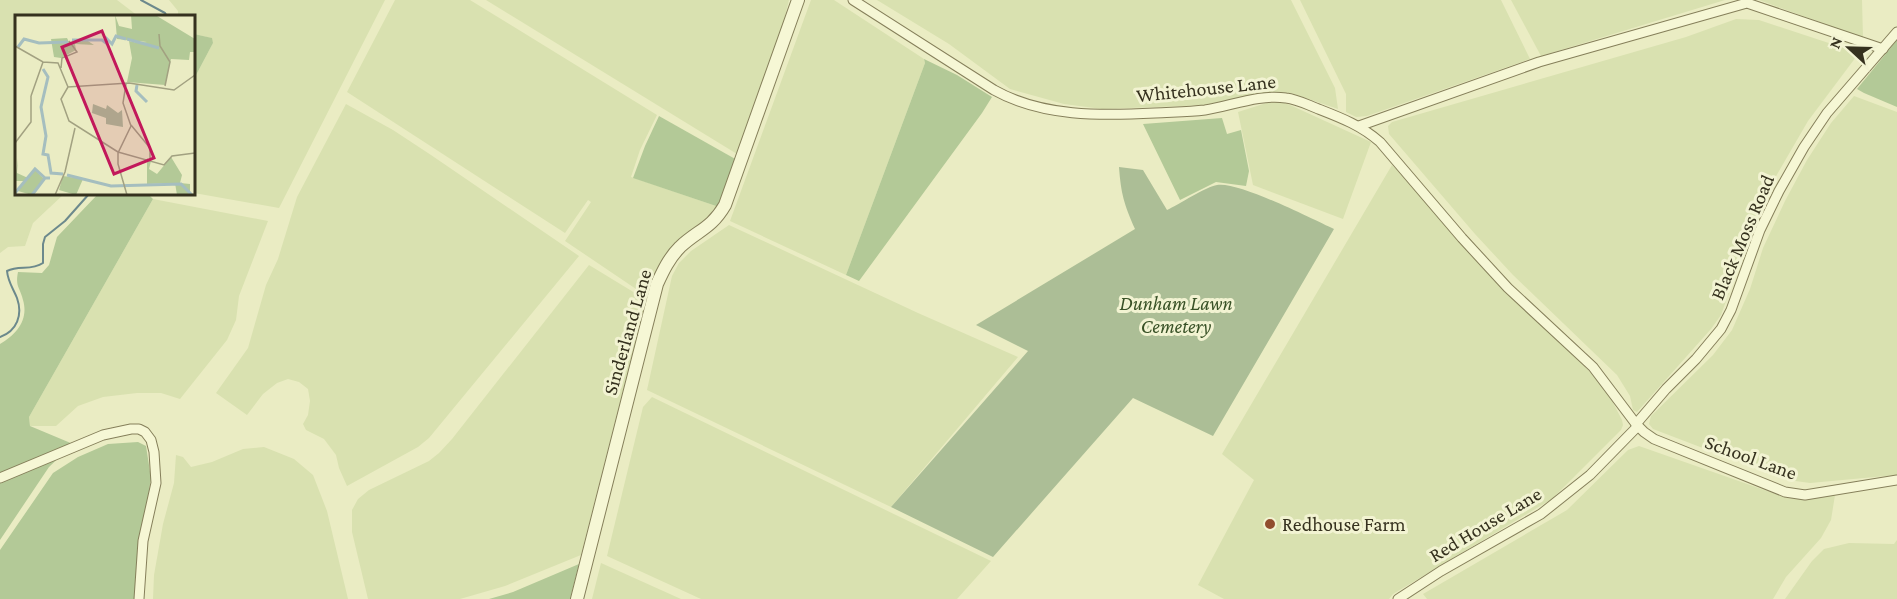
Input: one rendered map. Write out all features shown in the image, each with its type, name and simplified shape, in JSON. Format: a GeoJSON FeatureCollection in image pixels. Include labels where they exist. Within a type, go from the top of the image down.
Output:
{"type":"FeatureCollection","features":[{"type":"Feature","properties":{"kind":"street","name":"Sinderland Lane"},"geometry":{"type":"LineString","coordinates":[[577,599],[657,284],[672,256],[713,222],[725,205],[798,0]]}},
{"type":"Feature","properties":{"kind":"street","name":"Whitehouse Lane"},"geometry":{"type":"LineString","coordinates":[[854,0],[994,90],[1030,104],[1079,113],[1109,115],[1200,111],[1262,98],[1287,98],[1359,126],[1380,142],[1508,288],[1593,367],[1637,425]]}},
{"type":"Feature","properties":{"kind":"street"},"geometry":{"type":"LineString","coordinates":[[1359,126],[1539,62],[1747,3],[1882,49]]}},
{"type":"Feature","properties":{"kind":"street","name":"Black Moss Road"},"geometry":{"type":"LineString","coordinates":[[1637,425],[1666,389],[1696,359],[1721,329],[1731,310],[1760,230],[1804,147],[1827,113],[1897,32]]}},
{"type":"Feature","properties":{"kind":"street","name":"School Lane"},"geometry":{"type":"LineString","coordinates":[[1637,425],[1654,439],[1785,492],[1805,495],[1897,480]]}},
{"type":"Feature","properties":{"kind":"street","name":"Red House Lane"},"geometry":{"type":"LineString","coordinates":[[1398,599],[1441,570],[1541,514],[1590,475],[1637,425]]}},
{"type":"Feature","properties":{"kind":"street"},"geometry":{"type":"LineString","coordinates":[[0,478],[103,435],[131,429],[145,432],[151,440],[154,452],[156,483],[143,541],[139,599]]}},
{"type":"Feature","properties":{"kind":"green space"},"geometry":{"type":"Polygon","coordinates":[[[0,0],[117,0],[137,15],[15,15],[15,195],[63,195],[33,223],[25,246],[8,247],[0,253],[0,0]]]}},
{"type":"Feature","properties":{"kind":"green space"},"geometry":{"type":"Polygon","coordinates":[[[169,0],[385,0],[279,208],[195,193],[195,77],[213,43],[211,38],[195,34],[195,15],[178,15],[178,11],[169,0]]]}},
{"type":"Feature","properties":{"kind":"green space"},"geometry":{"type":"Polygon","coordinates":[[[395,0],[470,0],[657,115],[640,150],[631,177],[719,207],[693,231],[647,302],[639,291],[565,241],[591,202],[588,200],[565,233],[347,92],[395,0]]]}},
{"type":"Feature","properties":{"kind":"green space"},"geometry":{"type":"Polygon","coordinates":[[[486,0],[789,0],[783,24],[737,154],[486,0]]]}},
{"type":"Feature","properties":{"kind":"green space"},"geometry":{"type":"Polygon","coordinates":[[[811,0],[834,0],[924,59],[925,63],[846,275],[730,221],[811,0]]]}},
{"type":"Feature","properties":{"kind":"green space"},"geometry":{"type":"Polygon","coordinates":[[[877,0],[1291,0],[1335,88],[1338,109],[1291,93],[1270,92],[1208,105],[1102,109],[1064,104],[1010,89],[949,44],[877,0]]]}},
{"type":"Feature","properties":{"kind":"green space"},"geometry":{"type":"Polygon","coordinates":[[[1300,0],[1501,0],[1530,59],[1367,116],[1356,117],[1346,112],[1346,94],[1300,0]]]}},
{"type":"Feature","properties":{"kind":"green space"},"geometry":{"type":"Polygon","coordinates":[[[1511,0],[1725,0],[1541,56],[1511,0]]]}},
{"type":"Feature","properties":{"kind":"green space"},"geometry":{"type":"Polygon","coordinates":[[[1759,0],[1862,0],[1863,38],[1759,0]]]}},
{"type":"Feature","properties":{"kind":"green space"},"geometry":{"type":"Polygon","coordinates":[[[1736,19],[1759,20],[1859,53],[1808,121],[1775,178],[1748,240],[1721,315],[1637,412],[1633,410],[1630,396],[1617,375],[1513,275],[1475,234],[1389,134],[1388,126],[1392,122],[1686,37],[1736,19]]]}},
{"type":"Feature","properties":{"kind":"green space"},"geometry":{"type":"Polygon","coordinates":[[[195,34],[212,38],[213,43],[195,77],[195,34]]]}},
{"type":"Feature","properties":{"kind":"green space"},"geometry":{"type":"Polygon","coordinates":[[[1897,40],[1897,107],[1857,89],[1897,40]]]}},
{"type":"Feature","properties":{"kind":"green space"},"geometry":{"type":"Polygon","coordinates":[[[924,59],[957,75],[992,97],[859,281],[846,275],[925,63],[924,59]]]}},
{"type":"Feature","properties":{"kind":"green space"},"geometry":{"type":"Polygon","coordinates":[[[1854,96],[1897,112],[1897,475],[1810,483],[1788,480],[1653,429],[1649,424],[1651,416],[1713,355],[1732,330],[1750,289],[1763,248],[1785,201],[1807,160],[1831,123],[1854,96]]]}},
{"type":"Feature","properties":{"kind":"green space"},"geometry":{"type":"Polygon","coordinates":[[[1276,100],[1371,142],[1343,219],[1253,185],[1238,112],[1276,100]]]}},
{"type":"Feature","properties":{"kind":"green space"},"geometry":{"type":"Polygon","coordinates":[[[346,104],[393,130],[579,256],[429,438],[418,447],[347,486],[336,455],[324,439],[306,430],[303,424],[308,415],[310,401],[308,389],[299,382],[288,379],[277,383],[263,394],[247,415],[216,393],[248,348],[266,285],[278,259],[297,197],[346,104]]]}},
{"type":"Feature","properties":{"kind":"green space"},"geometry":{"type":"Polygon","coordinates":[[[659,116],[737,160],[719,207],[633,178],[659,116]]]}},
{"type":"Feature","properties":{"kind":"green space"},"geometry":{"type":"Polygon","coordinates":[[[1222,118],[1227,134],[1241,130],[1249,171],[1246,186],[1216,182],[1180,200],[1143,124],[1222,118]]]}},
{"type":"Feature","properties":{"kind":"green space"},"geometry":{"type":"Polygon","coordinates":[[[1392,165],[1606,389],[1623,425],[1621,430],[1552,499],[1393,594],[1389,599],[1224,599],[1198,585],[1254,480],[1222,454],[1392,165]]]}},
{"type":"Feature","properties":{"kind":"green space","name":"Dunham Lawn Cemetery"},"geometry":{"type":"Polygon","coordinates":[[[1119,167],[1143,170],[1167,210],[1212,186],[1227,185],[1275,202],[1334,229],[1213,436],[1133,398],[993,557],[891,507],[1028,351],[976,325],[1135,229],[1124,199],[1119,167]]]}},
{"type":"Feature","properties":{"kind":"green space"},"geometry":{"type":"Polygon","coordinates":[[[97,195],[149,195],[153,199],[29,417],[30,426],[73,444],[49,467],[0,540],[0,344],[16,331],[23,320],[24,307],[17,284],[18,272],[42,273],[49,265],[57,237],[97,195]]]}},
{"type":"Feature","properties":{"kind":"green space"},"geometry":{"type":"Polygon","coordinates":[[[153,199],[268,221],[239,296],[236,320],[227,340],[180,399],[161,393],[103,397],[78,406],[56,426],[30,426],[29,417],[153,199]]]}},
{"type":"Feature","properties":{"kind":"green space"},"geometry":{"type":"Polygon","coordinates":[[[729,225],[1018,357],[891,507],[647,390],[672,276],[679,263],[691,251],[729,225]]]}},
{"type":"Feature","properties":{"kind":"green space"},"geometry":{"type":"Polygon","coordinates":[[[589,265],[635,293],[645,304],[581,555],[505,586],[460,599],[368,599],[352,532],[352,510],[358,499],[369,490],[429,461],[439,453],[589,265]]]}},
{"type":"Feature","properties":{"kind":"green space"},"geometry":{"type":"Polygon","coordinates":[[[652,397],[991,561],[957,599],[701,599],[607,556],[643,407],[652,397]]]}},
{"type":"Feature","properties":{"kind":"green space"},"geometry":{"type":"Polygon","coordinates":[[[138,442],[146,446],[151,478],[135,599],[0,599],[0,550],[53,473],[78,457],[108,444],[138,442]]]}},
{"type":"Feature","properties":{"kind":"green space"},"geometry":{"type":"Polygon","coordinates":[[[1639,446],[1787,498],[1807,499],[1835,495],[1831,520],[1821,538],[1786,577],[1773,599],[1427,599],[1423,594],[1567,510],[1628,450],[1639,446]]]}},
{"type":"Feature","properties":{"kind":"green space"},"geometry":{"type":"Polygon","coordinates":[[[264,447],[294,459],[313,475],[327,511],[348,599],[153,599],[154,575],[163,524],[174,483],[176,455],[183,457],[191,467],[212,462],[243,449],[264,447]]]}},
{"type":"Feature","properties":{"kind":"green space"},"geometry":{"type":"Polygon","coordinates":[[[1897,540],[1897,599],[1785,599],[1812,561],[1824,549],[1849,543],[1894,544],[1897,540]]]}},
{"type":"Feature","properties":{"kind":"green space"},"geometry":{"type":"Polygon","coordinates":[[[601,563],[681,599],[592,599],[601,563]]]}},
{"type":"Feature","properties":{"kind":"green space"},"geometry":{"type":"Polygon","coordinates":[[[579,564],[570,599],[489,599],[513,592],[579,564]]]}},
{"type":"Feature","properties":{"kind":"waterway"},"geometry":{"type":"LineString","coordinates":[[141,0],[166,15]]}},
{"type":"Feature","properties":{"kind":"waterway"},"geometry":{"type":"LineString","coordinates":[[0,337],[11,331],[19,316],[19,304],[7,271],[34,267],[43,263],[45,237],[65,221],[88,195]]}},
{"type":"Feature","properties":{"kind":"place","name":"Redhouse Farm"},"geometry":{"type":"Point","coordinates":[1270,524]}}]}
